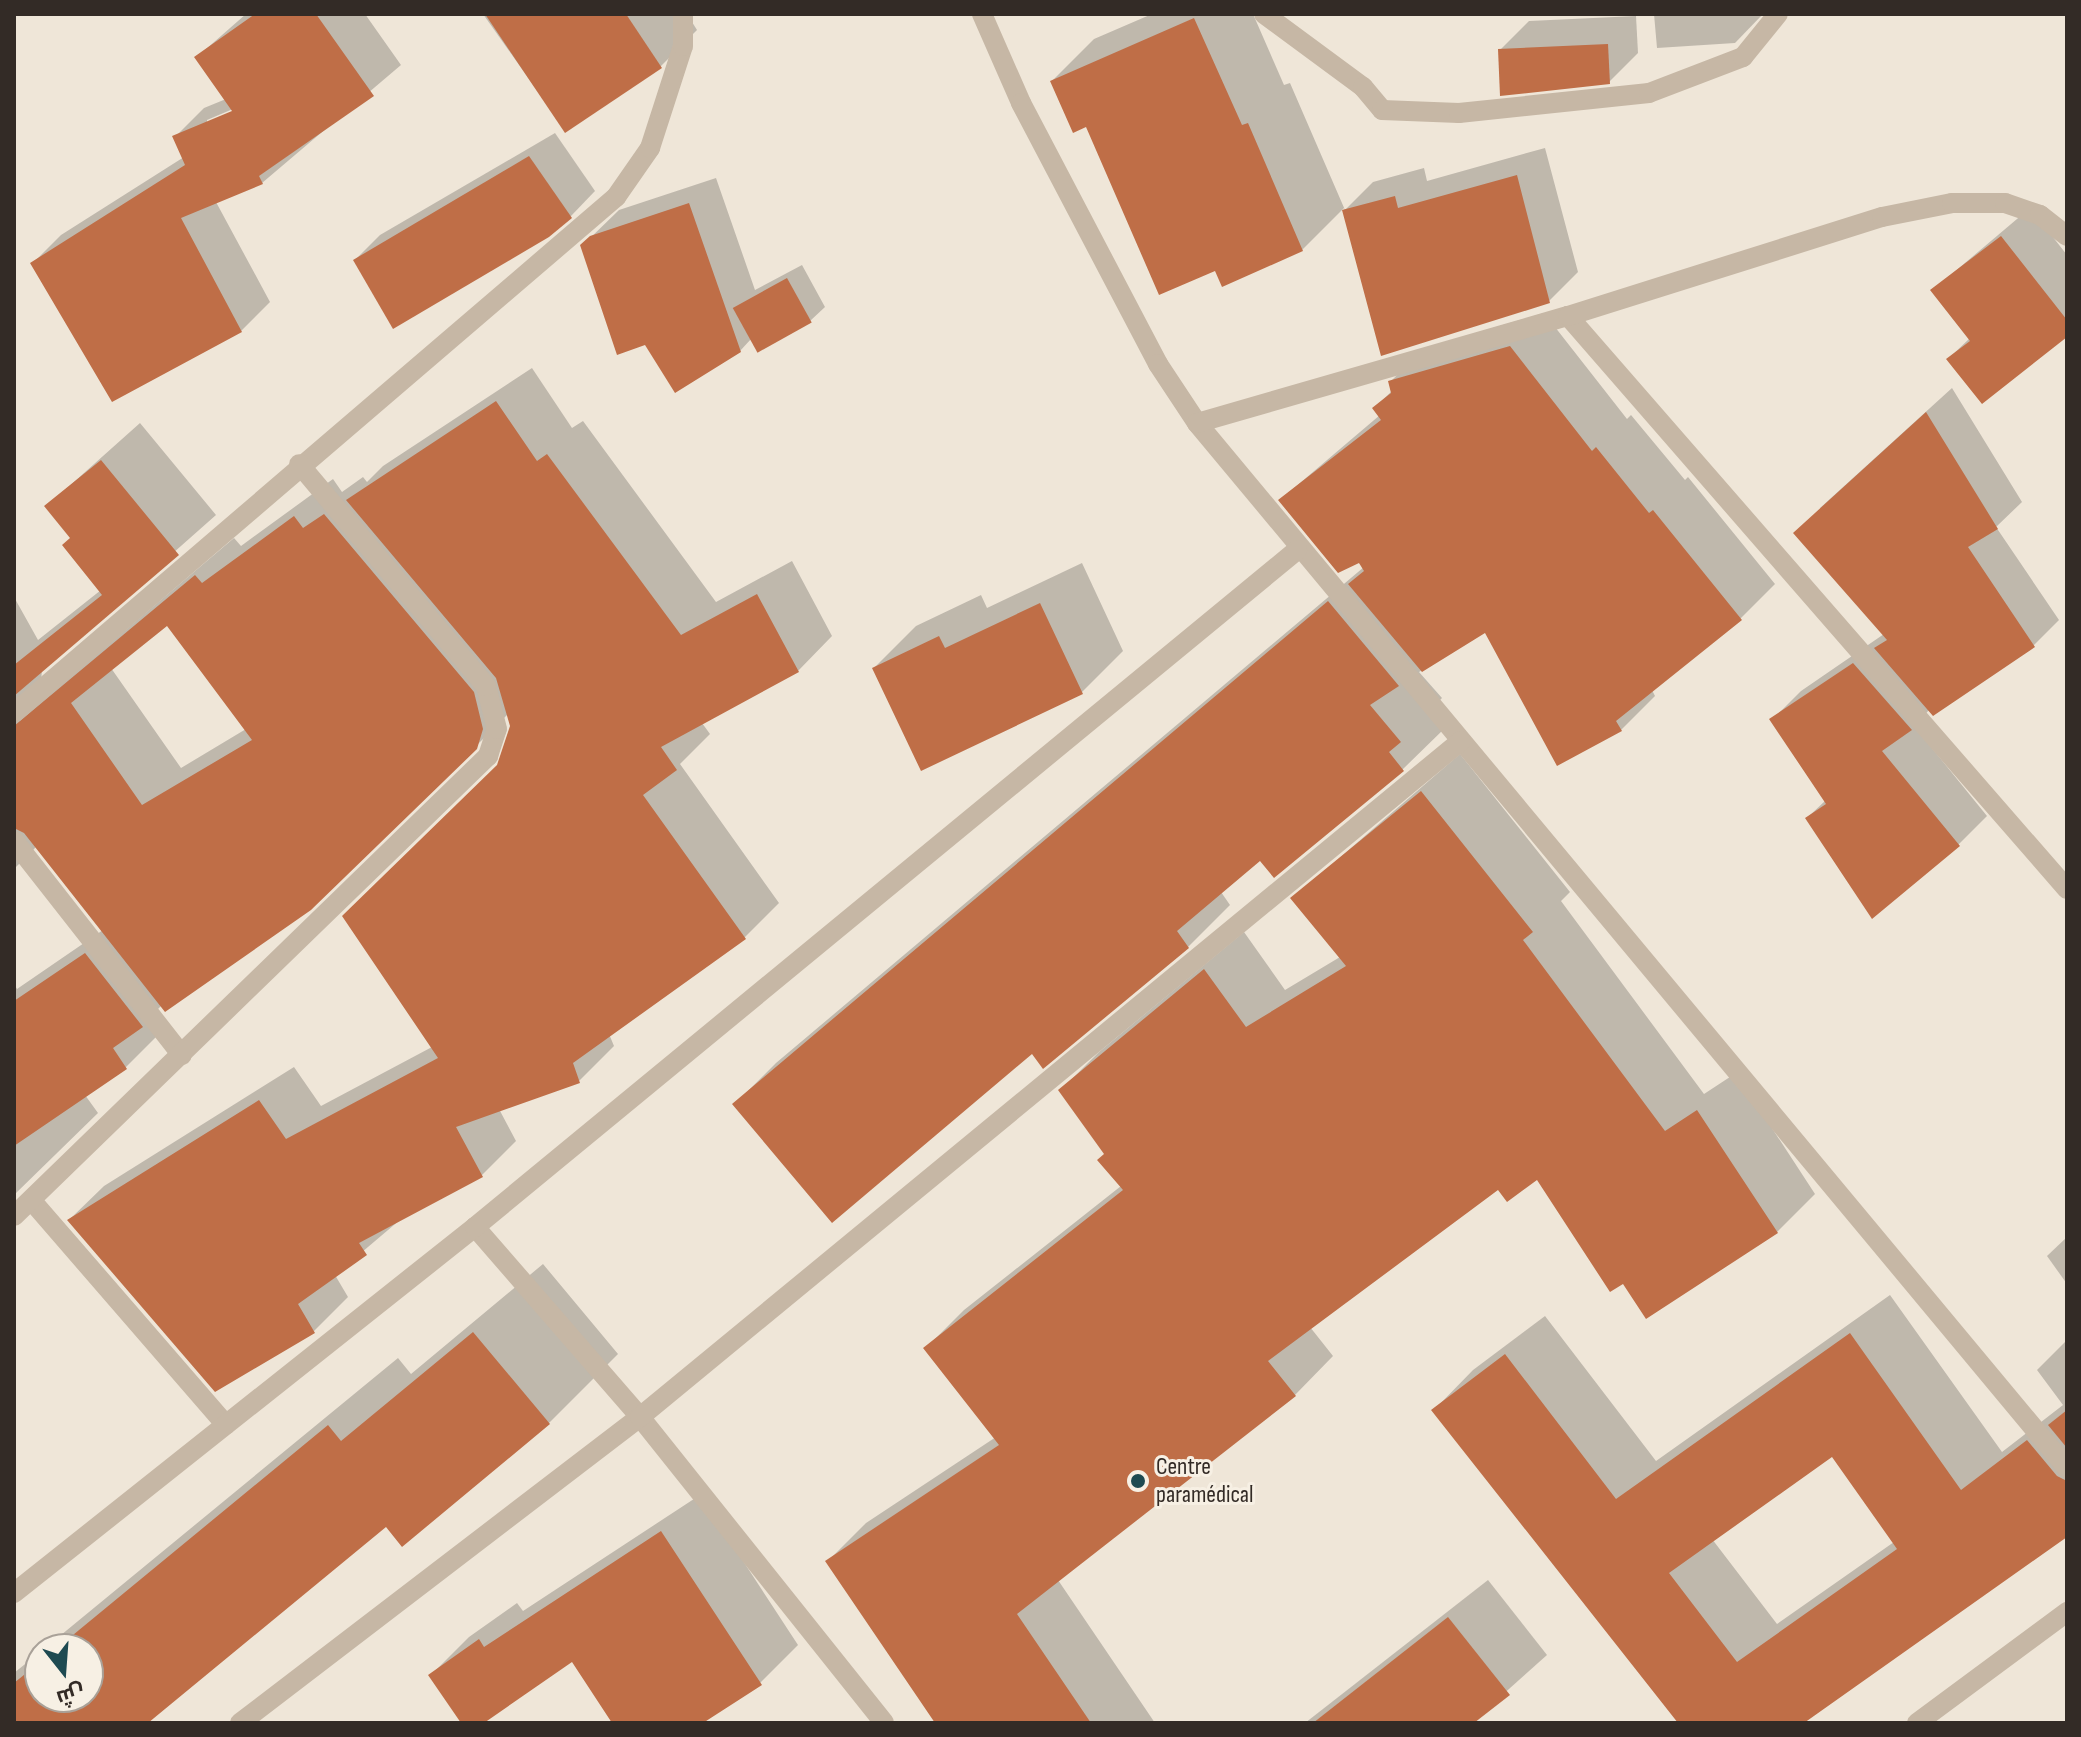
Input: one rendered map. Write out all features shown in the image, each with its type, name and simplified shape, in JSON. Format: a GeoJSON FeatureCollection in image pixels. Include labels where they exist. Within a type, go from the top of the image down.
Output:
{"type":"FeatureCollection","features":[{"type":"Feature","properties":{"kind":"street"},"geometry":{"type":"LineString","coordinates":[[14,713],[299,464],[616,197],[650,148],[683,46],[683,14]]}},
{"type":"Feature","properties":{"kind":"street"},"geometry":{"type":"LineString","coordinates":[[982,14],[1021,103],[1151,350],[1197,423],[1297,550],[1461,741],[2067,1468]]}},
{"type":"Feature","properties":{"kind":"street"},"geometry":{"type":"LineString","coordinates":[[1264,14],[1363,87],[1382,110],[1459,113],[1649,93],[1743,57],[1778,14]]}},
{"type":"Feature","properties":{"kind":"street"},"geometry":{"type":"LineString","coordinates":[[1197,423],[1568,316],[1882,217],[1952,203],[2005,203],[2040,215],[2067,236]]}},
{"type":"Feature","properties":{"kind":"street"},"geometry":{"type":"LineString","coordinates":[[1568,316],[2067,889]]}},
{"type":"Feature","properties":{"kind":"street"},"geometry":{"type":"LineString","coordinates":[[14,1216],[488,756],[497,729],[486,686],[299,464]]}},
{"type":"Feature","properties":{"kind":"street"},"geometry":{"type":"LineString","coordinates":[[14,1593],[475,1227],[1297,550]]}},
{"type":"Feature","properties":{"kind":"street"},"geometry":{"type":"LineString","coordinates":[[240,1723],[640,1417],[1461,741]]}},
{"type":"Feature","properties":{"kind":"street"},"geometry":{"type":"LineString","coordinates":[[14,841],[182,1055]]}},
{"type":"Feature","properties":{"kind":"street"},"geometry":{"type":"LineString","coordinates":[[32,1201],[226,1425]]}},
{"type":"Feature","properties":{"kind":"street"},"geometry":{"type":"LineString","coordinates":[[475,1227],[640,1417],[884,1723]]}},
{"type":"Feature","properties":{"kind":"street"},"geometry":{"type":"LineString","coordinates":[[1917,1723],[2067,1612]]}},
{"type":"Feature","properties":{"kind":"building"},"geometry":{"type":"Polygon","coordinates":[[[255,14],[316,14],[374,96],[259,176],[263,184],[181,218],[242,332],[112,402],[30,263],[185,165],[172,136],[232,111],[194,57],[255,14]]]}},
{"type":"Feature","properties":{"kind":"building"},"geometry":{"type":"Polygon","coordinates":[[[485,14],[626,14],[662,68],[565,133],[485,14]]]}},
{"type":"Feature","properties":{"kind":"building"},"geometry":{"type":"Polygon","coordinates":[[[1194,18],[1242,125],[1248,123],[1303,251],[1222,287],[1215,271],[1159,295],[1086,127],[1073,133],[1050,81],[1194,18]]]}},
{"type":"Feature","properties":{"kind":"building"},"geometry":{"type":"Polygon","coordinates":[[[1608,44],[1610,84],[1500,96],[1498,49],[1608,44]]]}},
{"type":"Feature","properties":{"kind":"building"},"geometry":{"type":"Polygon","coordinates":[[[529,156],[572,218],[549,237],[393,329],[353,260],[529,156]]]}},
{"type":"Feature","properties":{"kind":"building"},"geometry":{"type":"Polygon","coordinates":[[[1517,175],[1550,303],[1381,356],[1342,210],[1395,196],[1398,208],[1517,175]]]}},
{"type":"Feature","properties":{"kind":"building"},"geometry":{"type":"Polygon","coordinates":[[[689,203],[741,352],[675,393],[645,345],[617,355],[580,245],[590,236],[689,203]]]}},
{"type":"Feature","properties":{"kind":"building"},"geometry":{"type":"Polygon","coordinates":[[[2001,236],[2067,320],[2067,337],[1982,404],[1946,359],[1970,341],[1930,290],[2001,236]]]}},
{"type":"Feature","properties":{"kind":"building"},"geometry":{"type":"Polygon","coordinates":[[[787,278],[812,323],[757,353],[733,308],[787,278]]]}},
{"type":"Feature","properties":{"kind":"building"},"geometry":{"type":"Polygon","coordinates":[[[1510,346],[1592,451],[1596,447],[1649,513],[1653,510],[1742,620],[1616,721],[1622,731],[1557,766],[1485,633],[1422,672],[1348,584],[1364,571],[1359,563],[1338,573],[1278,500],[1381,420],[1372,408],[1391,393],[1388,381],[1510,346]]]}},
{"type":"Feature","properties":{"kind":"building"},"geometry":{"type":"Polygon","coordinates":[[[496,401],[537,461],[547,454],[681,635],[757,594],[799,672],[661,747],[677,770],[643,795],[746,939],[573,1063],[580,1083],[456,1127],[483,1177],[359,1243],[367,1255],[298,1304],[315,1333],[215,1392],[67,1220],[259,1100],[286,1139],[438,1058],[342,916],[497,765],[510,726],[496,678],[346,500],[496,401]]]}},
{"type":"Feature","properties":{"kind":"building"},"geometry":{"type":"Polygon","coordinates":[[[1926,412],[1998,529],[1968,547],[2035,647],[1933,716],[1874,648],[1887,640],[1793,533],[1926,412]]]}},
{"type":"Feature","properties":{"kind":"building"},"geometry":{"type":"Polygon","coordinates":[[[101,460],[179,555],[14,696],[14,665],[102,595],[62,545],[70,538],[44,506],[101,460]]]}},
{"type":"Feature","properties":{"kind":"building"},"geometry":{"type":"Polygon","coordinates":[[[324,514],[474,692],[483,729],[477,749],[311,910],[165,1012],[24,833],[14,828],[14,726],[195,575],[202,583],[294,516],[303,528],[324,514]],[[167,626],[71,703],[142,805],[252,740],[167,626]]]}},
{"type":"Feature","properties":{"kind":"building"},"geometry":{"type":"Polygon","coordinates":[[[1328,601],[1399,686],[1370,705],[1401,742],[1389,752],[1404,771],[1274,878],[1260,861],[1177,931],[1189,948],[1043,1069],[1032,1054],[832,1223],[732,1104],[1328,601]]]}},
{"type":"Feature","properties":{"kind":"building"},"geometry":{"type":"Polygon","coordinates":[[[1040,603],[1083,694],[921,771],[872,668],[939,636],[945,648],[1040,603]]]}},
{"type":"Feature","properties":{"kind":"building"},"geometry":{"type":"Polygon","coordinates":[[[1853,663],[1912,730],[1882,751],[1960,846],[1872,919],[1805,818],[1826,804],[1769,719],[1853,663]]]}},
{"type":"Feature","properties":{"kind":"building"},"geometry":{"type":"Polygon","coordinates":[[[1421,791],[1533,932],[1523,940],[1665,1131],[1697,1110],[1778,1233],[1646,1319],[1623,1284],[1610,1292],[1537,1180],[1507,1202],[1498,1190],[1268,1361],[1296,1396],[1017,1614],[1091,1723],[935,1723],[825,1561],[999,1445],[923,1348],[1123,1190],[1097,1160],[1104,1154],[1058,1090],[1204,969],[1246,1027],[1346,966],[1290,898],[1421,791]]]}},
{"type":"Feature","properties":{"kind":"building"},"geometry":{"type":"Polygon","coordinates":[[[85,953],[143,1027],[113,1048],[127,1069],[14,1146],[14,1001],[85,953]]]}},
{"type":"Feature","properties":{"kind":"building"},"geometry":{"type":"Polygon","coordinates":[[[473,1332],[550,1424],[402,1547],[386,1527],[148,1723],[14,1723],[14,1683],[24,1675],[24,1713],[104,1713],[104,1633],[75,1633],[328,1425],[341,1441],[473,1332]]]}},
{"type":"Feature","properties":{"kind":"building"},"geometry":{"type":"Polygon","coordinates":[[[1850,1333],[1961,1490],[2027,1440],[2057,1476],[2067,1481],[2067,1537],[1804,1723],[1678,1723],[1431,1410],[1505,1354],[1616,1499],[1850,1333]],[[1832,1457],[1669,1573],[1737,1662],[1897,1549],[1832,1457]]]}},
{"type":"Feature","properties":{"kind":"building"},"geometry":{"type":"Polygon","coordinates":[[[2067,1410],[2067,1448],[2048,1425],[2067,1410]]]}},
{"type":"Feature","properties":{"kind":"building"},"geometry":{"type":"Polygon","coordinates":[[[661,1531],[762,1685],[703,1723],[612,1723],[572,1662],[484,1723],[461,1723],[428,1675],[479,1639],[484,1647],[661,1531]]]}},
{"type":"Feature","properties":{"kind":"building"},"geometry":{"type":"Polygon","coordinates":[[[1448,1617],[1510,1695],[1474,1723],[1313,1723],[1448,1617]]]}},
{"type":"Feature","properties":{"kind":"place","name":"Centre paramédical"},"geometry":{"type":"Point","coordinates":[1138,1481]}}]}
